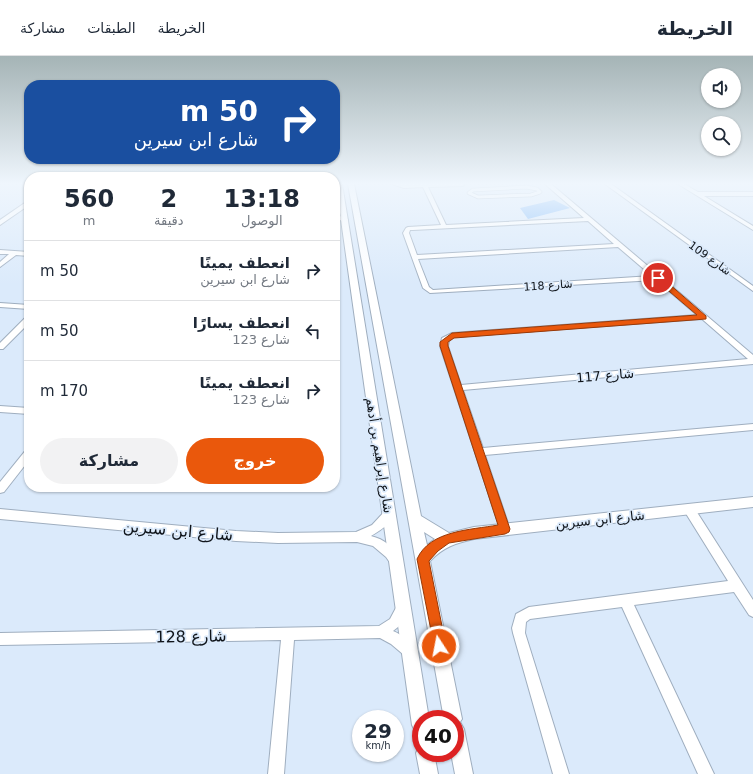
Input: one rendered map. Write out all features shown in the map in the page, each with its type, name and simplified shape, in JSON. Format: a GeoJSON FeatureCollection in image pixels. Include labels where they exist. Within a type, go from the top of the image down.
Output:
{"type":"FeatureCollection","features":[{"type":"Feature","properties":{"kind":"street","name":"شارع إبراهيم بن أدهم"},"geometry":{"type":"LineString","coordinates":[[340,218],[361,332],[419,710]]}},
{"type":"Feature","properties":{"kind":"street","name":"شارع إبراهيم بن أدهم"},"geometry":{"type":"LineString","coordinates":[[358,218],[451,710]]}},
{"type":"Feature","properties":{"kind":"street"},"geometry":{"type":"LineString","coordinates":[[440,218],[444,226]]}},
{"type":"Feature","properties":{"kind":"street","name":"شارع 109"},"geometry":{"type":"LineString","coordinates":[[654,218],[753,290]]}},
{"type":"Feature","properties":{"kind":"street"},"geometry":{"type":"LineString","coordinates":[[738,218],[752,226]]}},
{"type":"Feature","properties":{"kind":"street"},"geometry":{"type":"LineString","coordinates":[[620,245],[414,257],[406,233],[407,230],[414,228],[589,219],[620,245],[704,317],[753,360]]}},
{"type":"Feature","properties":{"kind":"street"},"geometry":{"type":"LineString","coordinates":[[0,252],[24,253]]}},
{"type":"Feature","properties":{"kind":"street"},"geometry":{"type":"LineString","coordinates":[[0,265],[15,253]]}},
{"type":"Feature","properties":{"kind":"street","name":"شارع 118"},"geometry":{"type":"LineString","coordinates":[[414,257],[426,288],[430,291],[437,292],[658,278]]}},
{"type":"Feature","properties":{"kind":"street"},"geometry":{"type":"LineString","coordinates":[[0,305],[24,307]]}},
{"type":"Feature","properties":{"kind":"street"},"geometry":{"type":"LineString","coordinates":[[358,316],[364,319],[370,319],[377,314]]}},
{"type":"Feature","properties":{"kind":"street"},"geometry":{"type":"LineString","coordinates":[[505,529],[444,346],[445,340],[452,335],[704,317]]}},
{"type":"Feature","properties":{"kind":"street"},"geometry":{"type":"LineString","coordinates":[[0,347],[24,324]]}},
{"type":"Feature","properties":{"kind":"street"},"geometry":{"type":"LineString","coordinates":[[361,332],[372,328],[380,330]]}},
{"type":"Feature","properties":{"kind":"street","name":"شارع 117"},"geometry":{"type":"LineString","coordinates":[[458,388],[753,360]]}},
{"type":"Feature","properties":{"kind":"street"},"geometry":{"type":"LineString","coordinates":[[0,409],[24,411]]}},
{"type":"Feature","properties":{"kind":"street"},"geometry":{"type":"LineString","coordinates":[[479,452],[753,427]]}},
{"type":"Feature","properties":{"kind":"street"},"geometry":{"type":"LineString","coordinates":[[0,490],[24,459]]}},
{"type":"Feature","properties":{"kind":"street","name":"شارع ابن سيرين"},"geometry":{"type":"LineString","coordinates":[[423,559],[434,547],[447,539],[505,529],[753,502]]}},
{"type":"Feature","properties":{"kind":"street"},"geometry":{"type":"LineString","coordinates":[[689,509],[753,611]]}},
{"type":"Feature","properties":{"kind":"street","name":"شارع ابن سيرين"},"geometry":{"type":"LineString","coordinates":[[0,514],[236,536],[278,538],[357,537],[376,542],[384,547],[395,561]]}},
{"type":"Feature","properties":{"kind":"street","name":"شارع ابن سيرين"},"geometry":{"type":"LineString","coordinates":[[357,537],[376,528],[389,514]]}},
{"type":"Feature","properties":{"kind":"street"},"geometry":{"type":"LineString","coordinates":[[415,519],[433,532],[447,539]]}},
{"type":"Feature","properties":{"kind":"street"},"geometry":{"type":"LineString","coordinates":[[561,774],[518,628],[520,618],[529,613],[737,586]]}},
{"type":"Feature","properties":{"kind":"street"},"geometry":{"type":"LineString","coordinates":[[626,600],[706,774]]}},
{"type":"Feature","properties":{"kind":"street"},"geometry":{"type":"LineString","coordinates":[[381,632],[394,623],[398,618],[402,606]]}},
{"type":"Feature","properties":{"kind":"street","name":"شارع 128"},"geometry":{"type":"LineString","coordinates":[[0,639],[381,632],[396,639],[409,650]]}},
{"type":"Feature","properties":{"kind":"street"},"geometry":{"type":"LineString","coordinates":[[276,774],[288,634]]}},
{"type":"Feature","properties":{"kind":"street"},"geometry":{"type":"LineString","coordinates":[[427,762],[429,774]]}},
{"type":"Feature","properties":{"kind":"street"},"geometry":{"type":"LineString","coordinates":[[462,762],[464,774]]}},
{"type":"Feature","properties":{"kind":"route"},"geometry":{"type":"LineString","coordinates":[[439,646],[423,559],[434,547],[447,539],[474,533],[505,529],[444,346],[444,342],[452,335],[704,317],[658,278]]}}]}
